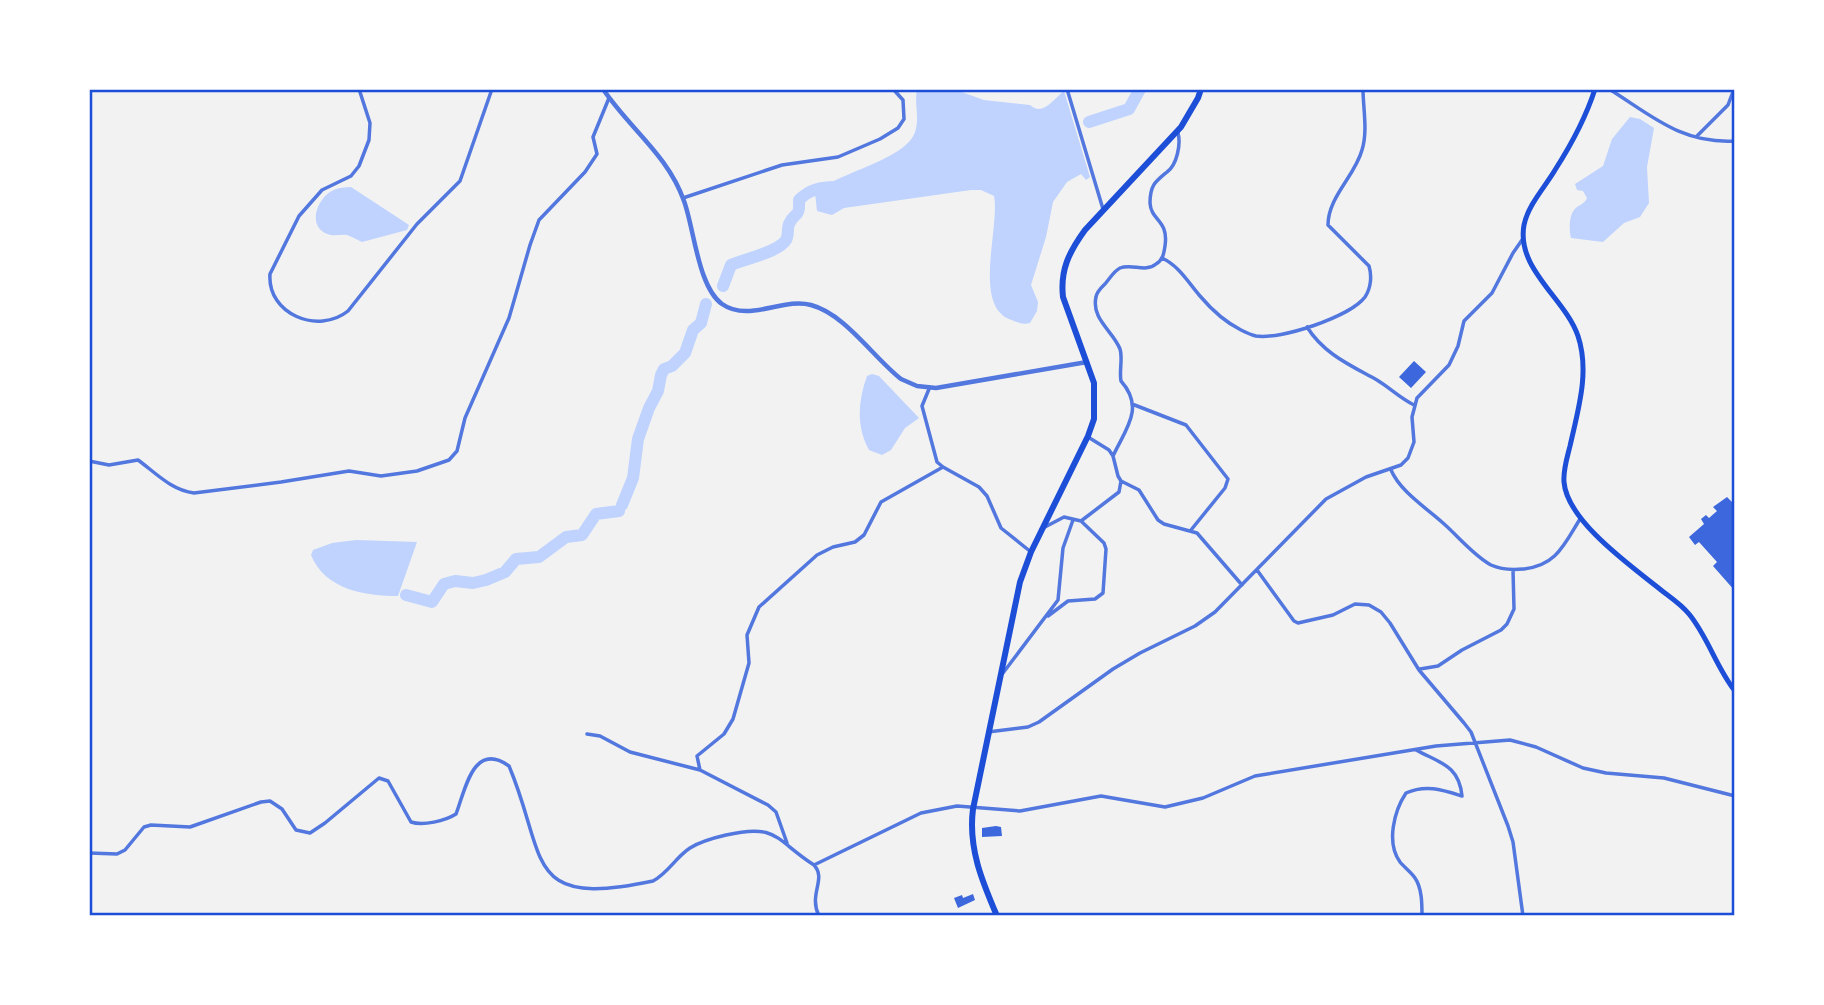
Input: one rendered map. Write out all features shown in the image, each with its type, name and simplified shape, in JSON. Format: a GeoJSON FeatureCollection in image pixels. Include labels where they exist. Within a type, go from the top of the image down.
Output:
{"type":"FeatureCollection","features":[{"type":"Feature","properties":{"kind":"highway"},"geometry":{"type":"LineString","coordinates":[[997,916],[975,858],[972,809],[1020,582],[1031,552],[1094,419],[1095,396],[1088,362],[1066,307],[1063,274],[1073,246],[1103,209],[1177,131],[1194,106],[1201,89]]}},
{"type":"Feature","properties":{"kind":"main road"},"geometry":{"type":"LineString","coordinates":[[1595,89],[1583,120],[1529,211],[1524,228],[1524,239],[1532,267],[1570,318],[1581,347],[1583,382],[1564,478],[1566,494],[1580,519],[1689,614],[1708,644],[1716,664],[1735,691]]}},
{"type":"Feature","properties":{"kind":"street"},"geometry":{"type":"LineString","coordinates":[[359,89],[370,124],[369,140],[359,166],[351,176],[322,190],[299,216],[270,274],[276,299],[290,314],[303,320],[337,318],[348,311],[417,224],[455,187],[464,174],[492,89]]}},
{"type":"Feature","properties":{"kind":"street"},"geometry":{"type":"LineString","coordinates":[[603,89],[660,155],[683,198],[709,288],[722,304],[744,311],[799,304],[819,308],[845,326],[901,379],[929,389],[1088,362]]}},
{"type":"Feature","properties":{"kind":"street"},"geometry":{"type":"LineString","coordinates":[[683,198],[782,165],[838,157],[880,139],[898,128],[904,119],[903,100],[893,89]]}},
{"type":"Feature","properties":{"kind":"street"},"geometry":{"type":"LineString","coordinates":[[1067,89],[1103,209]]}},
{"type":"Feature","properties":{"kind":"street"},"geometry":{"type":"LineString","coordinates":[[1163,258],[1178,269],[1212,308],[1241,330],[1256,336],[1307,327],[1352,307],[1364,298],[1370,283],[1369,266],[1328,225],[1330,210],[1364,146],[1363,89]]}},
{"type":"Feature","properties":{"kind":"street"},"geometry":{"type":"LineString","coordinates":[[1609,89],[1662,125],[1678,132],[1721,142],[1735,141]]}},
{"type":"Feature","properties":{"kind":"street"},"geometry":{"type":"LineString","coordinates":[[1696,137],[1728,105],[1734,89]]}},
{"type":"Feature","properties":{"kind":"street"},"geometry":{"type":"LineString","coordinates":[[89,461],[109,465],[138,460],[170,485],[194,493],[349,471],[381,476],[405,473],[449,460],[457,451],[465,418],[509,318],[535,230],[545,213],[585,172],[597,154],[593,137],[609,98]]}},
{"type":"Feature","properties":{"kind":"street"},"geometry":{"type":"LineString","coordinates":[[1113,456],[1132,417],[1131,392],[1121,381],[1120,349],[1102,325],[1096,298],[1097,293],[1117,270],[1124,267],[1148,268],[1163,258],[1167,235],[1151,209],[1151,192],[1158,177],[1169,171],[1173,164],[1179,147],[1177,131]]}},
{"type":"Feature","properties":{"kind":"street"},"geometry":{"type":"LineString","coordinates":[[988,732],[1028,727],[1048,718],[1075,695],[1113,669],[1195,626],[1215,612],[1320,504],[1366,477],[1401,465],[1411,453],[1415,442],[1413,405],[1449,365],[1458,346],[1464,321],[1492,293],[1513,253],[1524,239]]}},
{"type":"Feature","properties":{"kind":"street"},"geometry":{"type":"LineString","coordinates":[[1307,327],[1322,346],[1350,367],[1382,383],[1396,396],[1413,405]]}},
{"type":"Feature","properties":{"kind":"street"},"geometry":{"type":"LineString","coordinates":[[929,389],[922,407],[937,462],[979,487],[987,496],[1001,528],[1031,552]]}},
{"type":"Feature","properties":{"kind":"street"},"geometry":{"type":"LineString","coordinates":[[1132,404],[1186,425],[1228,479],[1225,488],[1191,530]]}},
{"type":"Feature","properties":{"kind":"street"},"geometry":{"type":"LineString","coordinates":[[1088,436],[1103,444],[1113,456],[1115,470],[1121,481],[1139,490],[1153,514],[1164,524],[1196,533],[1242,585]]}},
{"type":"Feature","properties":{"kind":"street"},"geometry":{"type":"LineString","coordinates":[[700,770],[697,756],[724,734],[733,719],[749,663],[747,635],[760,607],[817,555],[833,547],[855,542],[864,535],[881,502],[943,467]]}},
{"type":"Feature","properties":{"kind":"street"},"geometry":{"type":"LineString","coordinates":[[1391,470],[1395,480],[1484,560],[1500,568],[1532,568],[1548,562],[1562,548],[1580,519]]}},
{"type":"Feature","properties":{"kind":"street"},"geometry":{"type":"LineString","coordinates":[[1081,521],[1119,492],[1121,481]]}},
{"type":"Feature","properties":{"kind":"street"},"geometry":{"type":"LineString","coordinates":[[1043,622],[1068,601],[1095,599],[1103,593],[1104,543],[1081,521],[1064,517],[1044,528]]}},
{"type":"Feature","properties":{"kind":"street"},"geometry":{"type":"LineString","coordinates":[[1000,676],[1058,600],[1063,548],[1073,520]]}},
{"type":"Feature","properties":{"kind":"street"},"geometry":{"type":"LineString","coordinates":[[1257,570],[1298,623],[1333,615],[1355,604],[1376,608],[1391,624],[1419,670],[1464,723],[1475,743],[1511,834],[1523,916]]}},
{"type":"Feature","properties":{"kind":"street"},"geometry":{"type":"LineString","coordinates":[[1419,670],[1438,666],[1507,624],[1514,609],[1513,570]]}},
{"type":"Feature","properties":{"kind":"street"},"geometry":{"type":"LineString","coordinates":[[587,734],[600,736],[630,752],[700,770],[776,812],[787,844]]}},
{"type":"Feature","properties":{"kind":"street"},"geometry":{"type":"LineString","coordinates":[[814,865],[921,813],[957,806],[1020,811],[1101,796],[1165,807],[1203,798],[1255,776],[1415,750],[1510,740],[1521,741],[1583,768],[1606,773],[1664,778],[1735,796]]}},
{"type":"Feature","properties":{"kind":"street"},"geometry":{"type":"LineString","coordinates":[[1415,750],[1454,771],[1462,796],[1437,788],[1416,788],[1406,793],[1396,815],[1393,829],[1394,850],[1420,889],[1422,916]]}},
{"type":"Feature","properties":{"kind":"street"},"geometry":{"type":"LineString","coordinates":[[89,853],[117,854],[125,850],[144,827],[190,827],[270,801],[282,809],[290,825],[296,830],[310,833],[326,824],[379,778],[388,781],[411,822],[417,824],[445,819],[456,814],[474,767],[493,759],[502,760],[509,766],[532,839],[545,868],[554,878],[574,887],[595,890],[653,881],[662,876],[687,850],[703,841],[734,833],[765,831],[787,844],[818,870],[814,906],[819,916]]}},
{"type":"Feature","properties":{"kind":"street"},"geometry":{"type":"LineString","coordinates":[[1728,916],[1735,913]]}},
{"type":"Feature","properties":{"kind":"street"},"geometry":{"type":"LineString","coordinates":[[1452,916],[1466,916]]}},
{"type":"Feature","properties":{"kind":"water"},"geometry":{"type":"Polygon","coordinates":[[[917,89],[953,89],[984,100],[1030,105],[1039,109],[1048,106],[1064,91],[1090,177],[1086,180],[1081,174],[1067,182],[1053,202],[1046,237],[1031,285],[1038,302],[1037,311],[1030,323],[1009,319],[998,311],[992,298],[990,264],[994,196],[981,190],[971,190],[844,208],[832,215],[817,211],[815,193],[838,179],[899,151],[909,142],[916,127],[917,89]]]}},
{"type":"Feature","properties":{"kind":"water"},"geometry":{"type":"Polygon","coordinates":[[[1630,117],[1640,119],[1654,128],[1647,167],[1649,203],[1640,217],[1624,223],[1603,242],[1571,238],[1572,213],[1587,198],[1583,191],[1577,190],[1575,184],[1603,166],[1612,139],[1630,117]]]}},
{"type":"Feature","properties":{"kind":"water"},"geometry":{"type":"Polygon","coordinates":[[[351,187],[409,225],[407,230],[362,242],[347,235],[331,235],[320,230],[316,215],[322,200],[334,190],[351,187]]]}},
{"type":"Feature","properties":{"kind":"water"},"geometry":{"type":"Polygon","coordinates":[[[867,376],[879,376],[919,418],[905,428],[891,450],[882,455],[869,450],[860,423],[862,395],[867,376]]]}},
{"type":"Feature","properties":{"kind":"water"},"geometry":{"type":"Polygon","coordinates":[[[356,540],[417,542],[398,596],[373,595],[348,589],[326,576],[311,555],[313,550],[332,543],[356,540]]]}},
{"type":"Feature","properties":{"kind":"building"},"geometry":{"type":"Polygon","coordinates":[[[1414,361],[1426,372],[1411,388],[1399,377],[1414,361]]]}},
{"type":"Feature","properties":{"kind":"building"},"geometry":{"type":"Polygon","coordinates":[[[1727,497],[1735,505],[1735,591],[1713,566],[1717,562],[1699,542],[1695,545],[1689,537],[1704,524],[1701,519],[1706,515],[1709,518],[1717,511],[1713,507],[1727,497]]]}},
{"type":"Feature","properties":{"kind":"building"},"geometry":{"type":"Polygon","coordinates":[[[1001,827],[1002,836],[982,837],[982,828],[1001,827]]]}},
{"type":"Feature","properties":{"kind":"building"},"geometry":{"type":"Polygon","coordinates":[[[973,894],[975,900],[958,908],[954,898],[973,894]]]}},
{"type":"Feature","properties":{"kind":"waterway"},"geometry":{"type":"LineString","coordinates":[[1089,122],[1129,109],[1140,89]]}},
{"type":"Feature","properties":{"kind":"waterway"},"geometry":{"type":"LineString","coordinates":[[723,286],[731,265],[769,252],[786,240],[789,224],[798,213],[799,200],[803,196],[816,189],[836,187]]}},
{"type":"Feature","properties":{"kind":"waterway"},"geometry":{"type":"LineString","coordinates":[[622,505],[633,478],[638,439],[658,391],[661,375],[664,369],[672,366],[685,353],[693,330],[701,323],[706,304]]}},
{"type":"Feature","properties":{"kind":"waterway"},"geometry":{"type":"LineString","coordinates":[[406,595],[432,602],[444,584],[486,580],[505,572],[516,559],[539,557],[566,537],[582,535],[596,514],[619,511]]}}]}
